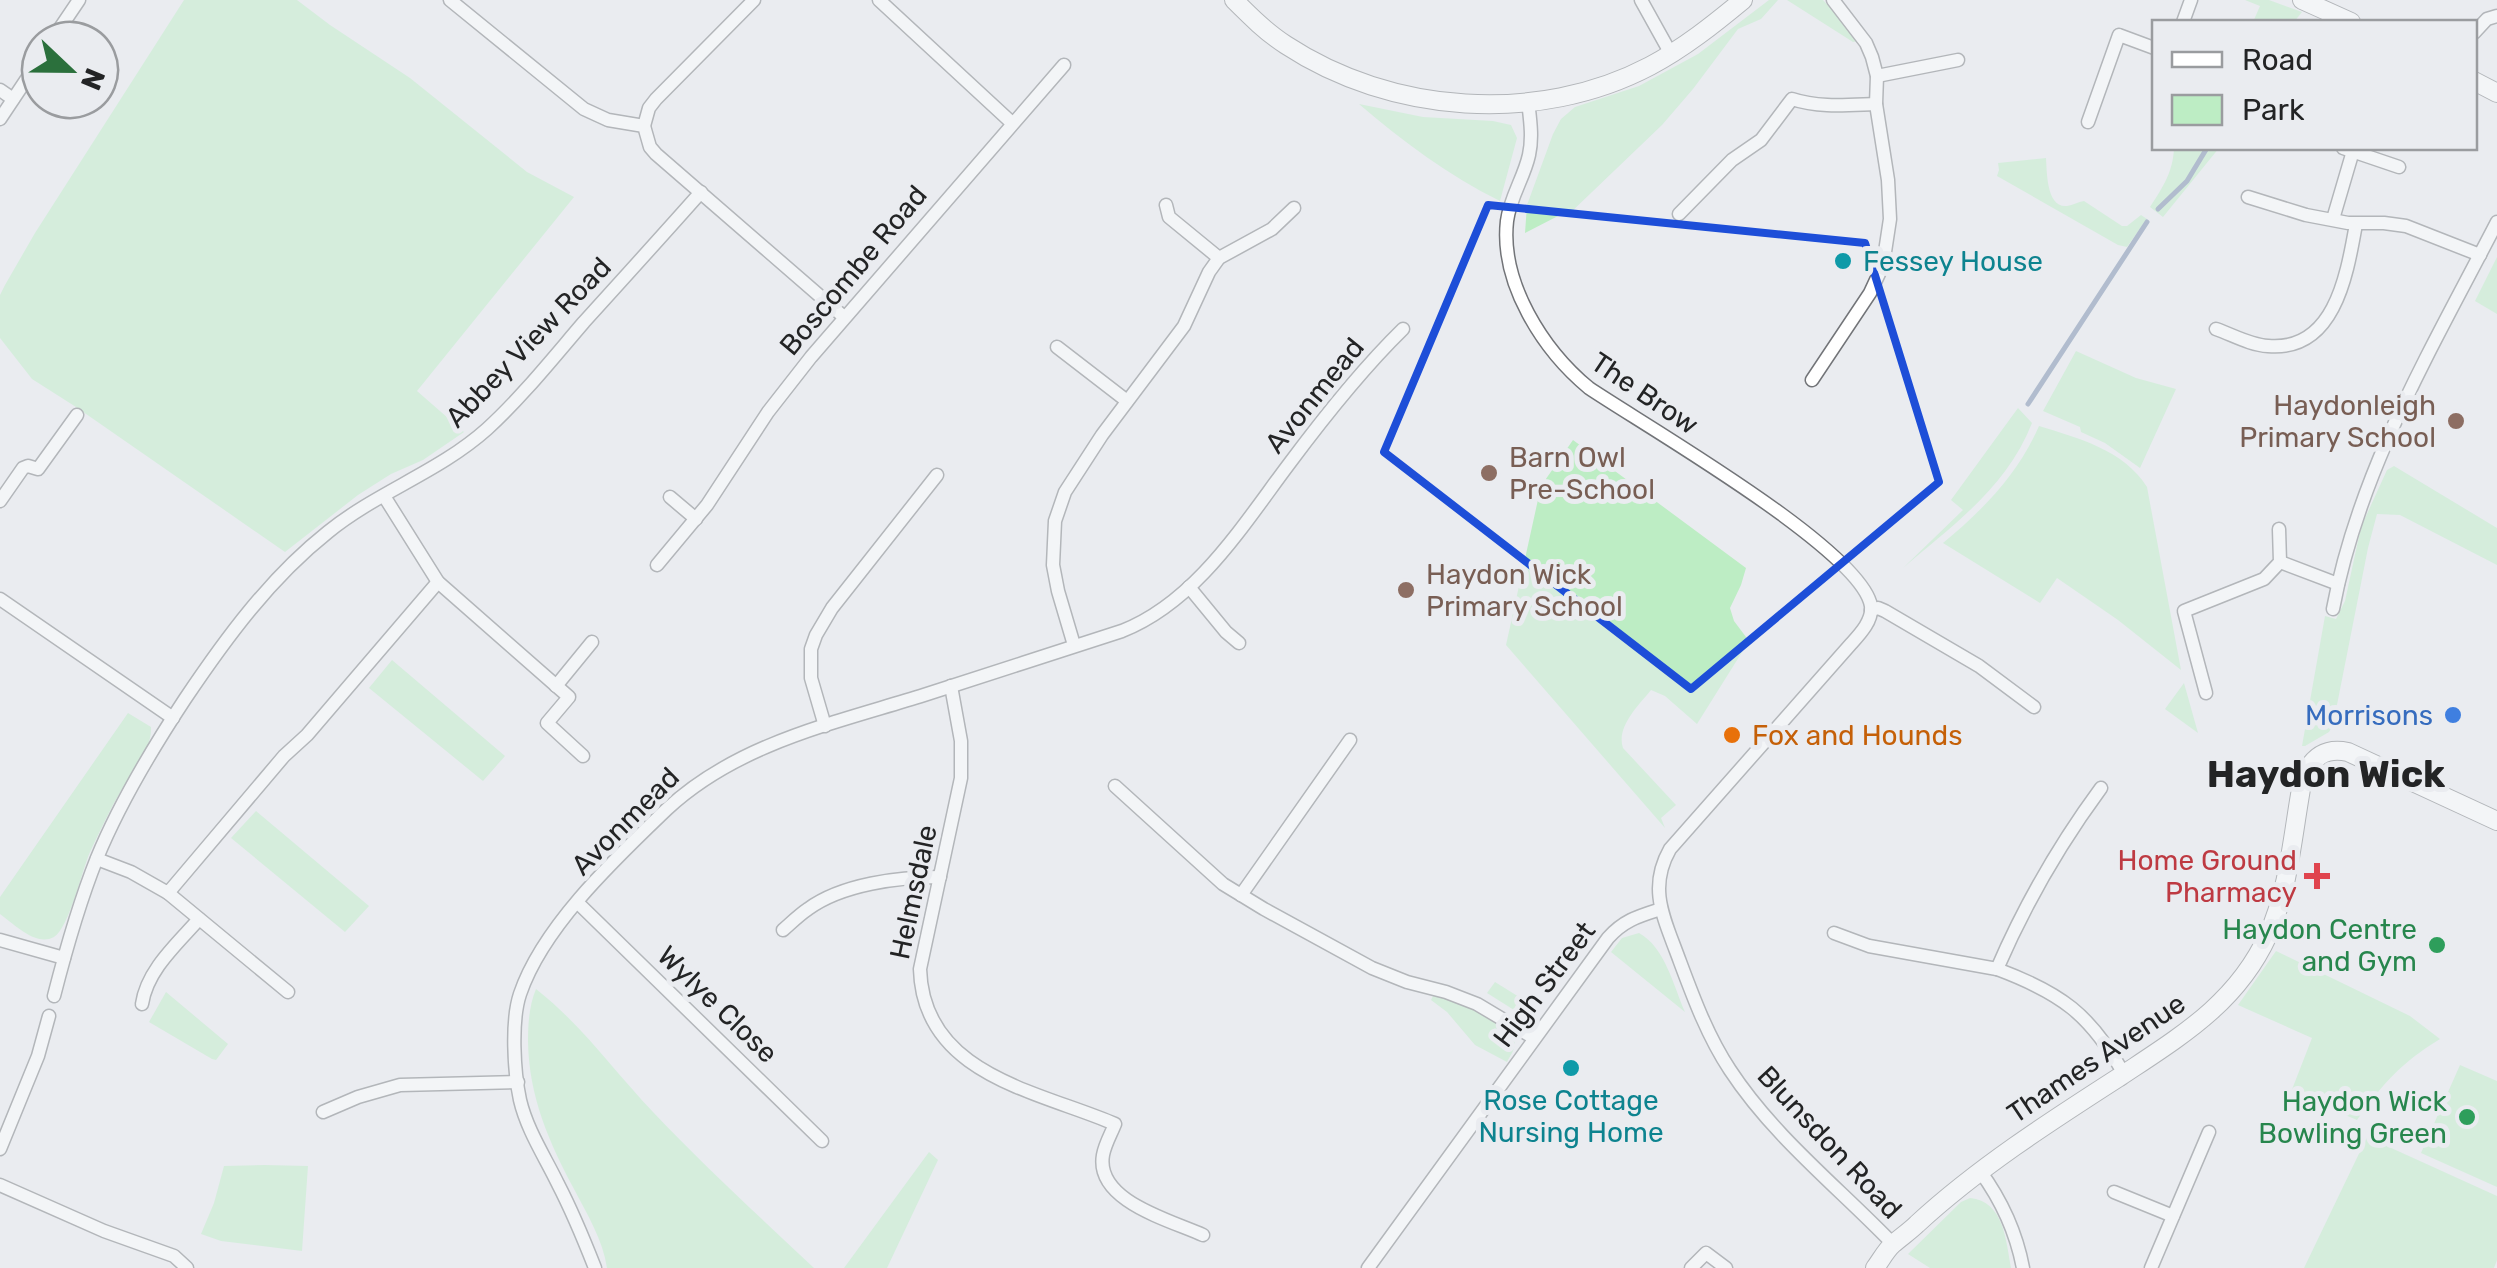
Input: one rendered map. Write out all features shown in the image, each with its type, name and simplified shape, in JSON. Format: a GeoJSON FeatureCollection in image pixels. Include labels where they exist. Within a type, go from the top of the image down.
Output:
{"type":"FeatureCollection","features":[{"type":"Feature","properties":{"kind":"street"},"geometry":{"type":"LineString","coordinates":[[450,0],[584,108],[608,120],[644,126]]}},
{"type":"Feature","properties":{"kind":"street"},"geometry":{"type":"LineString","coordinates":[[754,0],[656,99],[644,126],[656,154],[844,317]]}},
{"type":"Feature","properties":{"kind":"street"},"geometry":{"type":"LineString","coordinates":[[879,0],[1012,123]]}},
{"type":"Feature","properties":{"kind":"street"},"geometry":{"type":"LineString","coordinates":[[1234,0],[1281,42],[1367,85],[1396,94],[1465,104],[1528,101],[1614,82],[1671,54],[1744,0]]}},
{"type":"Feature","properties":{"kind":"street"},"geometry":{"type":"LineString","coordinates":[[1641,0],[1671,54]]}},
{"type":"Feature","properties":{"kind":"street"},"geometry":{"type":"LineString","coordinates":[[1812,380],[1870,293],[1885,254],[1890,219],[1876,104],[1877,76],[1866,44],[1833,0]]}},
{"type":"Feature","properties":{"kind":"street"},"geometry":{"type":"LineString","coordinates":[[2302,0],[2347,20]]}},
{"type":"Feature","properties":{"kind":"street"},"geometry":{"type":"LineString","coordinates":[[2487,0],[2496,16]]}},
{"type":"Feature","properties":{"kind":"street"},"geometry":{"type":"LineString","coordinates":[[2088,122],[2120,35],[2152,47]]}},
{"type":"Feature","properties":{"kind":"street"},"geometry":{"type":"LineString","coordinates":[[1877,76],[1958,60]]}},
{"type":"Feature","properties":{"kind":"street","name":"Boscombe Road"},"geometry":{"type":"LineString","coordinates":[[657,566],[696,519],[781,394],[1064,65]]}},
{"type":"Feature","properties":{"kind":"street"},"geometry":{"type":"LineString","coordinates":[[0,118],[20,88]]}},
{"type":"Feature","properties":{"kind":"street"},"geometry":{"type":"LineString","coordinates":[[0,90],[13,99]]}},
{"type":"Feature","properties":{"kind":"street"},"geometry":{"type":"LineString","coordinates":[[1679,214],[1732,160],[1761,140],[1792,99],[1826,106],[1876,104]]}},
{"type":"Feature","properties":{"kind":"street","name":"The Brow"},"geometry":{"type":"LineString","coordinates":[[1528,101],[1530,147],[1510,209],[1507,240],[1520,292],[1541,337],[1566,369],[1589,388],[1806,532],[1857,581],[1870,605]]}},
{"type":"Feature","properties":{"kind":"street"},"geometry":{"type":"LineString","coordinates":[[2333,220],[2348,150]]}},
{"type":"Feature","properties":{"kind":"street"},"geometry":{"type":"LineString","coordinates":[[2351,150],[2399,167]]}},
{"type":"Feature","properties":{"kind":"street","name":"Abbey View Road"},"geometry":{"type":"LineString","coordinates":[[54,996],[80,903],[123,803],[215,655],[268,588],[328,532],[436,467],[488,428],[701,192]]}},
{"type":"Feature","properties":{"kind":"street"},"geometry":{"type":"LineString","coordinates":[[2248,197],[2333,220],[2406,226],[2480,255]]}},
{"type":"Feature","properties":{"kind":"street"},"geometry":{"type":"LineString","coordinates":[[1166,205],[1169,217],[1218,258]]}},
{"type":"Feature","properties":{"kind":"street"},"geometry":{"type":"LineString","coordinates":[[1074,645],[1058,591],[1052,548],[1055,521],[1066,492],[1127,400],[1184,326],[1218,258],[1272,229],[1294,208]]}},
{"type":"Feature","properties":{"kind":"street"},"geometry":{"type":"LineString","coordinates":[[2333,609],[2359,510],[2388,438],[2497,222]]}},
{"type":"Feature","properties":{"kind":"street"},"geometry":{"type":"LineString","coordinates":[[2216,329],[2268,346],[2299,342],[2314,334],[2326,322],[2338,295],[2356,224]]}},
{"type":"Feature","properties":{"kind":"street","name":"Avonmead"},"geometry":{"type":"LineString","coordinates":[[596,1268],[537,1144],[520,1101],[518,1082],[519,997],[546,943],[578,903],[651,824],[722,767],[825,726],[1141,624],[1189,588],[1244,524],[1348,388],[1404,329]]}},
{"type":"Feature","properties":{"kind":"street"},"geometry":{"type":"LineString","coordinates":[[1058,347],[1127,400]]}},
{"type":"Feature","properties":{"kind":"street"},"geometry":{"type":"LineString","coordinates":[[0,502],[23,468],[38,468],[77,415]]}},
{"type":"Feature","properties":{"kind":"street"},"geometry":{"type":"LineString","coordinates":[[825,726],[811,678],[816,634],[832,608],[937,475]]}},
{"type":"Feature","properties":{"kind":"street"},"geometry":{"type":"LineString","coordinates":[[384,496],[438,582],[569,697],[547,724],[583,756]]}},
{"type":"Feature","properties":{"kind":"street"},"geometry":{"type":"LineString","coordinates":[[670,497],[696,519]]}},
{"type":"Feature","properties":{"kind":"street"},"geometry":{"type":"LineString","coordinates":[[2206,693],[2184,611],[2264,578],[2280,562],[2279,530]]}},
{"type":"Feature","properties":{"kind":"street"},"geometry":{"type":"LineString","coordinates":[[2280,562],[2338,584]]}},
{"type":"Feature","properties":{"kind":"street"},"geometry":{"type":"LineString","coordinates":[[168,893],[438,582]]}},
{"type":"Feature","properties":{"kind":"street"},"geometry":{"type":"LineString","coordinates":[[1189,588],[1238,643]]}},
{"type":"Feature","properties":{"kind":"street"},"geometry":{"type":"LineString","coordinates":[[0,598],[173,718]]}},
{"type":"Feature","properties":{"kind":"street"},"geometry":{"type":"LineString","coordinates":[[1661,909],[1658,880],[1670,848],[1862,631],[1870,605],[1980,666],[2034,707]]}},
{"type":"Feature","properties":{"kind":"street"},"geometry":{"type":"LineString","coordinates":[[556,686],[592,642]]}},
{"type":"Feature","properties":{"kind":"street","name":"Helmsdale"},"geometry":{"type":"LineString","coordinates":[[951,686],[961,741],[961,778],[920,969],[924,1000],[940,1030],[961,1056],[993,1078],[1115,1124],[1102,1157],[1112,1189],[1150,1212],[1203,1234]]}},
{"type":"Feature","properties":{"kind":"street"},"geometry":{"type":"LineString","coordinates":[[1242,895],[1350,740]]}},
{"type":"Feature","properties":{"kind":"street","name":"Thames Avenue"},"geometry":{"type":"LineString","coordinates":[[1875,1268],[1892,1244],[1980,1171],[2175,1042],[2233,990],[2270,932],[2303,778],[2309,765],[2322,753],[2348,752],[2497,821]]}},
{"type":"Feature","properties":{"kind":"street"},"geometry":{"type":"LineString","coordinates":[[1115,786],[1223,884],[1289,924],[1372,968],[1461,996],[1534,1038]]}},
{"type":"Feature","properties":{"kind":"street"},"geometry":{"type":"LineString","coordinates":[[1997,969],[2030,898],[2101,788]]}},
{"type":"Feature","properties":{"kind":"street"},"geometry":{"type":"LineString","coordinates":[[97,859],[168,893],[288,992]]}},
{"type":"Feature","properties":{"kind":"street"},"geometry":{"type":"LineString","coordinates":[[784,930],[808,908],[844,892],[890,880],[940,876]]}},
{"type":"Feature","properties":{"kind":"street","name":"Wylye Close"},"geometry":{"type":"LineString","coordinates":[[578,903],[822,1141]]}},
{"type":"Feature","properties":{"kind":"street","name":"High Street"},"geometry":{"type":"LineString","coordinates":[[1368,1268],[1619,926],[1661,909]]}},
{"type":"Feature","properties":{"kind":"street","name":"Blunsdon Road"},"geometry":{"type":"LineString","coordinates":[[1661,909],[1694,996],[1727,1067],[1775,1127],[1892,1244]]}},
{"type":"Feature","properties":{"kind":"street"},"geometry":{"type":"LineString","coordinates":[[142,1004],[150,976],[199,919]]}},
{"type":"Feature","properties":{"kind":"street"},"geometry":{"type":"LineString","coordinates":[[1834,933],[1869,946],[1997,969],[2031,982],[2096,1030],[2124,1074]]}},
{"type":"Feature","properties":{"kind":"street"},"geometry":{"type":"LineString","coordinates":[[0,940],[64,958]]}},
{"type":"Feature","properties":{"kind":"street"},"geometry":{"type":"LineString","coordinates":[[0,1149],[38,1056],[49,1016]]}},
{"type":"Feature","properties":{"kind":"street"},"geometry":{"type":"LineString","coordinates":[[322,1112],[400,1086],[518,1082]]}},
{"type":"Feature","properties":{"kind":"street"},"geometry":{"type":"LineString","coordinates":[[2151,1268],[2209,1132]]}},
{"type":"Feature","properties":{"kind":"street"},"geometry":{"type":"LineString","coordinates":[[1980,1171],[2011,1222],[2023,1268]]}},
{"type":"Feature","properties":{"kind":"street"},"geometry":{"type":"LineString","coordinates":[[0,1185],[104,1231],[174,1256],[187,1268]]}},
{"type":"Feature","properties":{"kind":"street"},"geometry":{"type":"LineString","coordinates":[[2114,1192],[2173,1216]]}},
{"type":"Feature","properties":{"kind":"street"},"geometry":{"type":"LineString","coordinates":[[1691,1268],[1706,1253],[1726,1268]]}},
{"type":"Feature","properties":{"kind":"highlighted area"},"geometry":{"type":"Polygon","coordinates":[[[1488,205],[1865,243],[1939,482],[1691,689],[1384,452],[1488,205]]]}},
{"type":"Feature","properties":{"kind":"green space"},"geometry":{"type":"Polygon","coordinates":[[[184,0],[297,0],[410,78],[527,172],[574,197],[417,391],[464,432],[423,460],[358,495],[285,552],[32,379],[0,338],[0,295],[5,285],[107,120],[120,120],[120,100],[184,0]]]}},
{"type":"Feature","properties":{"kind":"green space"},"geometry":{"type":"Polygon","coordinates":[[[1769,0],[1778,0],[1761,19],[1738,29],[1662,125],[1568,215],[1525,233],[1527,205],[1561,119],[1575,107],[1639,86],[1698,54],[1769,0]]]}},
{"type":"Feature","properties":{"kind":"green space"},"geometry":{"type":"Polygon","coordinates":[[[1787,0],[1823,0],[1858,41],[1853,42],[1787,0]]]}},
{"type":"Feature","properties":{"kind":"green space"},"geometry":{"type":"Polygon","coordinates":[[[2245,0],[2269,0],[2302,12],[2296,20],[2254,20],[2260,6],[2245,0]]]}},
{"type":"Feature","properties":{"kind":"green space"},"geometry":{"type":"Polygon","coordinates":[[[1359,104],[1423,117],[1511,125],[1517,138],[1500,201],[1426,157],[1359,104]]]}},
{"type":"Feature","properties":{"kind":"green space"},"geometry":{"type":"Polygon","coordinates":[[[2174,150],[2217,150],[2163,217],[2150,207],[2163,186],[2174,150]]]}},
{"type":"Feature","properties":{"kind":"green space"},"geometry":{"type":"Polygon","coordinates":[[[2046,158],[2051,195],[2060,205],[2084,201],[2122,226],[2141,215],[2147,219],[2127,247],[1997,176],[1998,163],[2046,158]]]}},
{"type":"Feature","properties":{"kind":"green space"},"geometry":{"type":"Polygon","coordinates":[[[2497,257],[2497,314],[2475,301],[2497,257]]]}},
{"type":"Feature","properties":{"kind":"green space"},"geometry":{"type":"Polygon","coordinates":[[[2076,351],[2136,378],[2176,389],[2140,468],[2105,443],[2081,432],[2080,427],[2043,411],[2076,351]]]}},
{"type":"Feature","properties":{"kind":"green space"},"geometry":{"type":"Polygon","coordinates":[[[2018,408],[2032,423],[2008,467],[1977,503],[1903,568],[1963,510],[1951,500],[2018,408]]]}},
{"type":"Feature","properties":{"kind":"green space"},"geometry":{"type":"Polygon","coordinates":[[[2039,426],[2113,455],[2147,487],[2181,670],[2057,578],[2040,603],[1943,543],[1998,490],[2021,460],[2039,426]]]}},
{"type":"Feature","properties":{"kind":"green space"},"geometry":{"type":"Polygon","coordinates":[[[1573,440],[1746,568],[1730,608],[1734,621],[1749,641],[1697,724],[1665,696],[1651,690],[1623,732],[1623,748],[1676,805],[1661,818],[1665,828],[1506,645],[1541,486],[1573,440]]]}},
{"type":"Feature","properties":{"kind":"green space"},"geometry":{"type":"Polygon","coordinates":[[[2394,466],[2497,528],[2497,565],[2400,515],[2377,514],[2333,725],[2329,732],[2302,746],[2325,616],[2336,619],[2345,601],[2361,527],[2387,470],[2394,466]]]}},
{"type":"Feature","properties":{"kind":"green space"},"geometry":{"type":"Polygon","coordinates":[[[392,660],[505,756],[483,781],[369,688],[392,660]]]}},
{"type":"Feature","properties":{"kind":"green space"},"geometry":{"type":"Polygon","coordinates":[[[2184,683],[2198,733],[2165,709],[2184,683]]]}},
{"type":"Feature","properties":{"kind":"green space"},"geometry":{"type":"Polygon","coordinates":[[[128,713],[151,727],[145,752],[98,836],[60,932],[47,939],[33,937],[0,914],[0,897],[128,713]]]}},
{"type":"Feature","properties":{"kind":"green space"},"geometry":{"type":"Polygon","coordinates":[[[256,811],[369,906],[345,932],[231,838],[256,811]]]}},
{"type":"Feature","properties":{"kind":"green space"},"geometry":{"type":"Polygon","coordinates":[[[1639,933],[1662,958],[1685,1012],[1611,952],[1622,938],[1639,933]]]}},
{"type":"Feature","properties":{"kind":"green space"},"geometry":{"type":"Polygon","coordinates":[[[2276,951],[2410,1016],[2440,1039],[2394,1075],[2357,1120],[2291,1092],[2312,1038],[2238,1005],[2276,951]]]}},
{"type":"Feature","properties":{"kind":"green space"},"geometry":{"type":"Polygon","coordinates":[[[1495,982],[1532,1005],[1528,1011],[1514,1010],[1487,993],[1495,982]]]}},
{"type":"Feature","properties":{"kind":"green space"},"geometry":{"type":"Polygon","coordinates":[[[536,989],[583,1032],[692,1152],[814,1268],[607,1268],[598,1237],[556,1154],[536,1100],[528,1042],[529,1015],[536,989]]]}},
{"type":"Feature","properties":{"kind":"green space"},"geometry":{"type":"Polygon","coordinates":[[[166,992],[228,1044],[216,1060],[149,1022],[166,992]]]}},
{"type":"Feature","properties":{"kind":"green space"},"geometry":{"type":"Polygon","coordinates":[[[1433,996],[1466,1005],[1501,1022],[1515,1042],[1507,1062],[1475,1045],[1447,1012],[1431,1000],[1433,996]]]}},
{"type":"Feature","properties":{"kind":"green space","name":"Haydon Wick Bowling Green"},"geometry":{"type":"Polygon","coordinates":[[[2460,1065],[2497,1081],[2497,1187],[2421,1153],[2460,1065]]]}},
{"type":"Feature","properties":{"kind":"green space"},"geometry":{"type":"Polygon","coordinates":[[[2367,1137],[2497,1196],[2494,1268],[2304,1268],[2367,1137]]]}},
{"type":"Feature","properties":{"kind":"green space"},"geometry":{"type":"Polygon","coordinates":[[[929,1152],[938,1160],[887,1268],[844,1268],[929,1152]]]}},
{"type":"Feature","properties":{"kind":"green space"},"geometry":{"type":"Polygon","coordinates":[[[224,1166],[308,1166],[302,1251],[221,1241],[201,1234],[224,1166]]]}},
{"type":"Feature","properties":{"kind":"green space"},"geometry":{"type":"Polygon","coordinates":[[[1970,1198],[1990,1206],[1997,1214],[2011,1268],[1930,1268],[1908,1254],[1961,1202],[1970,1198]]]}},
{"type":"Feature","properties":{"kind":"waterway"},"geometry":{"type":"LineString","coordinates":[[2158,209],[2187,181],[2206,150]]}},
{"type":"Feature","properties":{"kind":"waterway"},"geometry":{"type":"LineString","coordinates":[[2028,404],[2147,222]]}},
{"type":"Feature","properties":{"kind":"place","name":"Fessey House"},"geometry":{"type":"Point","coordinates":[1843,261]}},
{"type":"Feature","properties":{"kind":"place","name":"Haydonleigh Primary School"},"geometry":{"type":"Point","coordinates":[2456,421]}},
{"type":"Feature","properties":{"kind":"place","name":"Barn Owl Pre-School"},"geometry":{"type":"Point","coordinates":[1489,473]}},
{"type":"Feature","properties":{"kind":"place","name":"Haydon Wick Primary School"},"geometry":{"type":"Point","coordinates":[1406,590]}},
{"type":"Feature","properties":{"kind":"place","name":"Morrisons"},"geometry":{"type":"Point","coordinates":[2453,715]}},
{"type":"Feature","properties":{"kind":"place","name":"Fox and Hounds"},"geometry":{"type":"Point","coordinates":[1732,735]}},
{"type":"Feature","properties":{"kind":"place","name":"Home Ground Pharmacy"},"geometry":{"type":"Point","coordinates":[2317,876]}},
{"type":"Feature","properties":{"kind":"place","name":"Haydon Centre and Gym"},"geometry":{"type":"Point","coordinates":[2437,945]}},
{"type":"Feature","properties":{"kind":"place","name":"Rose Cottage Nursing Home"},"geometry":{"type":"Point","coordinates":[1571,1068]}},
{"type":"Feature","properties":{"kind":"place","name":"Haydon Wick Bowling Green"},"geometry":{"type":"Point","coordinates":[2467,1117]}},
{"type":"Feature","properties":{"kind":"district","name":"Haydon Wick"},"geometry":{"type":"Point","coordinates":[2326,774]}}]}
